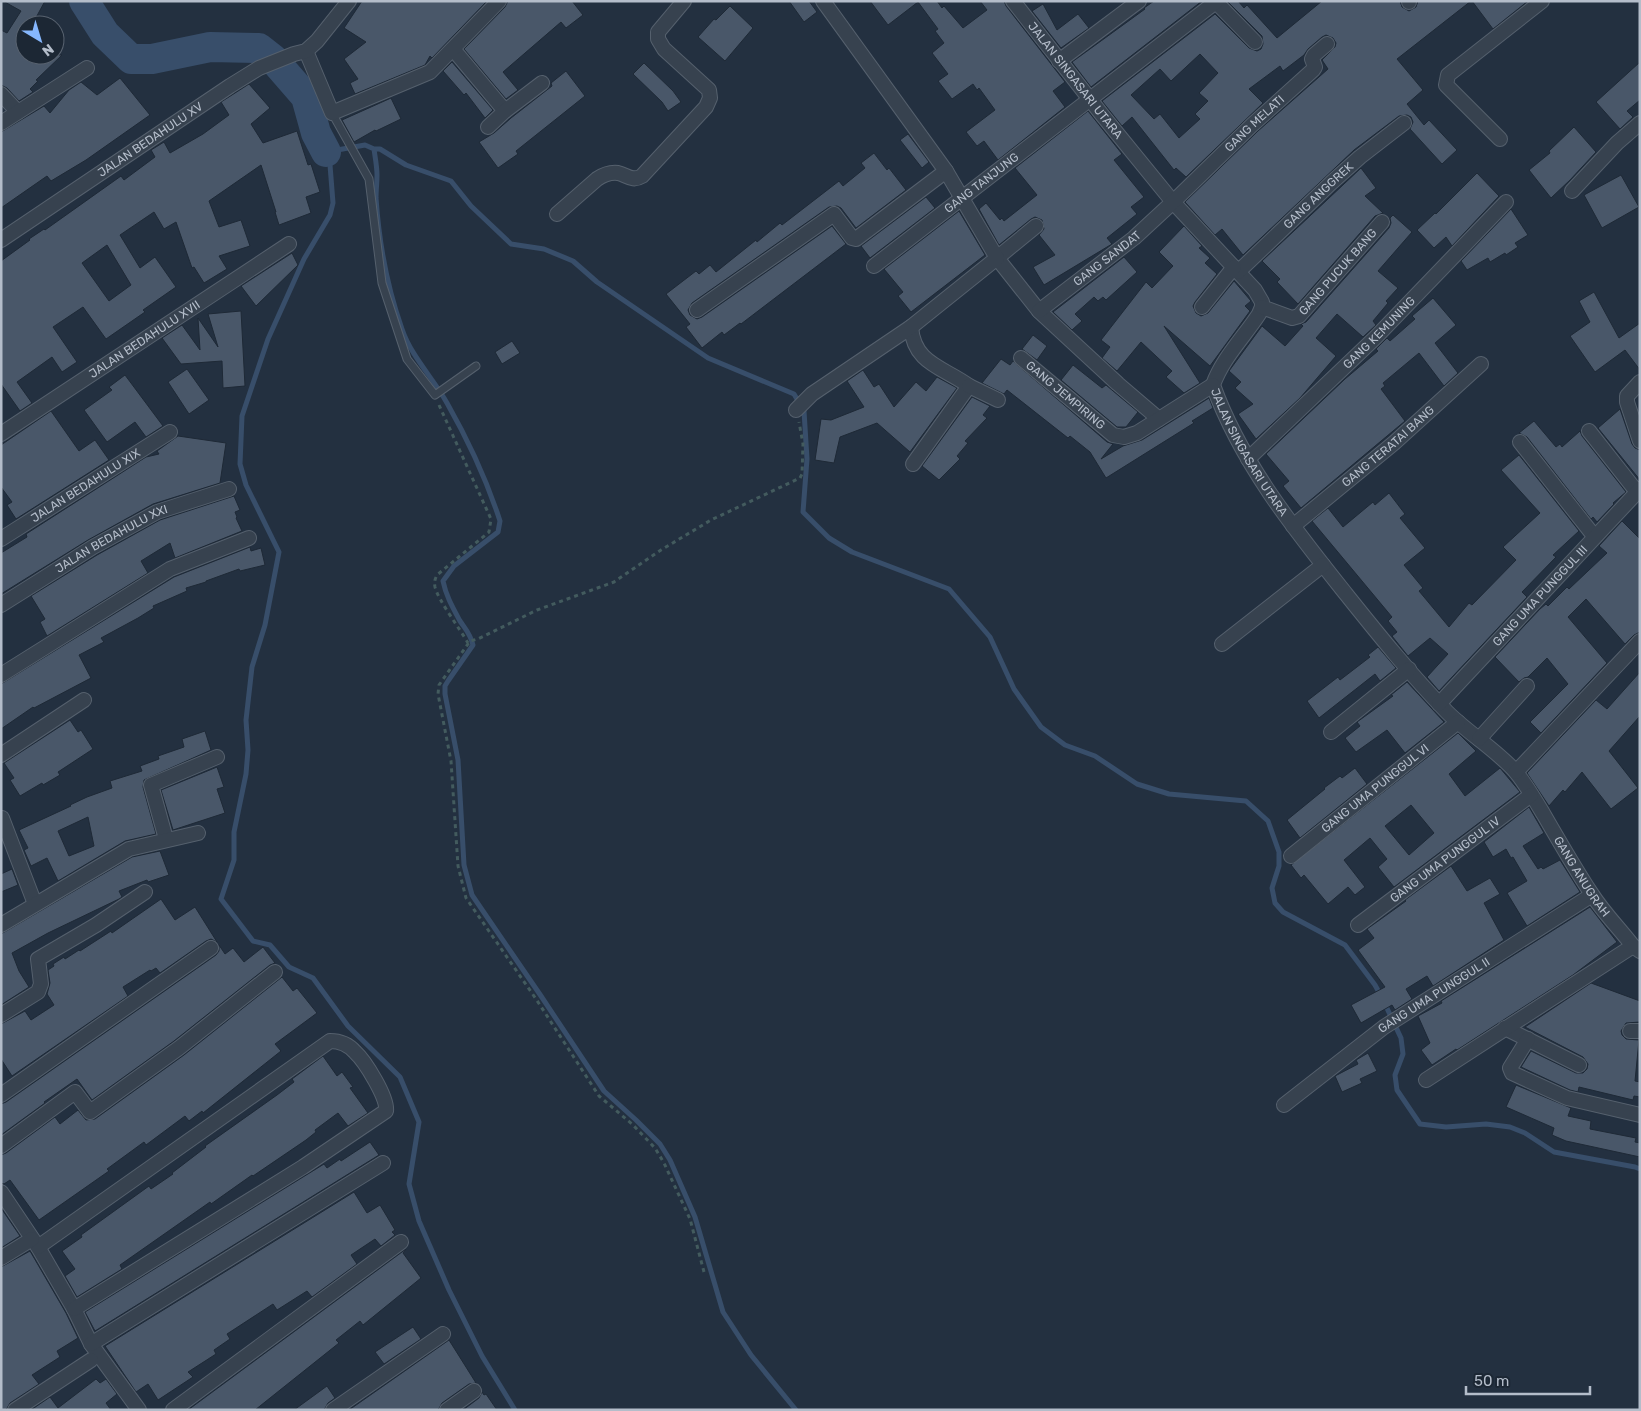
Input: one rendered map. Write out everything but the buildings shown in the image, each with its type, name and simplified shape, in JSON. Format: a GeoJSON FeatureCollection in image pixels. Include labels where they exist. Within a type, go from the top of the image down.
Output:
{"type":"FeatureCollection","features":[{"type":"Feature","properties":{"kind":"street"},"geometry":{"type":"LineString","coordinates":[[349,1],[317,41],[300,52],[332,113],[430,72],[499,1]]}},
{"type":"Feature","properties":{"kind":"street"},"geometry":{"type":"LineString","coordinates":[[557,214],[603,175],[617,173],[632,179],[642,176],[706,107],[710,98],[709,90],[664,49],[658,39],[658,32],[684,1]]}},
{"type":"Feature","properties":{"kind":"street"},"geometry":{"type":"LineString","coordinates":[[823,1],[946,171],[997,258],[1023,293],[1039,311],[1159,419]]}},
{"type":"Feature","properties":{"kind":"street","name":"JALAN SINGASARI UTARA"},"geometry":{"type":"LineString","coordinates":[[1013,1],[1173,202],[1260,297],[1262,307],[1260,314],[1216,374],[1213,385],[1248,459],[1269,492],[1293,526],[1376,632],[1439,704],[1458,722],[1496,752],[1516,772],[1531,794]]}},
{"type":"Feature","properties":{"kind":"street"},"geometry":{"type":"LineString","coordinates":[[1059,61],[1139,1]]}},
{"type":"Feature","properties":{"kind":"street"},"geometry":{"type":"LineString","coordinates":[[1500,139],[1446,84],[1446,79],[1448,75],[1542,1]]}},
{"type":"Feature","properties":{"kind":"street"},"geometry":{"type":"LineString","coordinates":[[1216,2],[1255,42]]}},
{"type":"Feature","properties":{"kind":"street","name":"GANG TANJUNG"},"geometry":{"type":"LineString","coordinates":[[874,266],[1216,2]]}},
{"type":"Feature","properties":{"kind":"street","name":"GANG MELATI"},"geometry":{"type":"LineString","coordinates":[[1173,202],[1252,125],[1316,67],[1312,59],[1327,44]]}},
{"type":"Feature","properties":{"kind":"street"},"geometry":{"type":"LineString","coordinates":[[453,49],[505,110]]}},
{"type":"Feature","properties":{"kind":"street","name":"JALAN BEDAHULU XV"},"geometry":{"type":"LineString","coordinates":[[1,240],[230,86],[268,64],[300,52]]}},
{"type":"Feature","properties":{"kind":"street"},"geometry":{"type":"LineString","coordinates":[[1,123],[87,68]]}},
{"type":"Feature","properties":{"kind":"street"},"geometry":{"type":"LineString","coordinates":[[488,127],[505,110],[542,83]]}},
{"type":"Feature","properties":{"kind":"street"},"geometry":{"type":"LineString","coordinates":[[1,94],[18,112]]}},
{"type":"Feature","properties":{"kind":"street","name":"GANG ANGGREK"},"geometry":{"type":"LineString","coordinates":[[1202,307],[1236,270],[1331,182],[1404,123]]}},
{"type":"Feature","properties":{"kind":"street"},"geometry":{"type":"LineString","coordinates":[[1572,191],[1616,143],[1640,123]]}},
{"type":"Feature","properties":{"kind":"street"},"geometry":{"type":"LineString","coordinates":[[697,310],[834,214],[852,238],[856,239],[946,171]]}},
{"type":"Feature","properties":{"kind":"street","name":"GANG SANDAT"},"geometry":{"type":"LineString","coordinates":[[1039,311],[1134,238],[1173,202]]}},
{"type":"Feature","properties":{"kind":"street","name":"GANG KEMUNING"},"geometry":{"type":"LineString","coordinates":[[1248,459],[1376,337],[1506,202]]}},
{"type":"Feature","properties":{"kind":"street","name":"GANG PUCUK BANG"},"geometry":{"type":"LineString","coordinates":[[1262,307],[1292,318],[1299,316],[1382,222]]}},
{"type":"Feature","properties":{"kind":"street"},"geometry":{"type":"LineString","coordinates":[[796,410],[812,394],[911,327],[1036,226]]}},
{"type":"Feature","properties":{"kind":"street","name":"JALAN BEDAHULU XVII"},"geometry":{"type":"LineString","coordinates":[[1,434],[289,244]]}},
{"type":"Feature","properties":{"kind":"street"},"geometry":{"type":"LineString","coordinates":[[911,327],[912,341],[922,356],[969,386],[998,400]]}},
{"type":"Feature","properties":{"kind":"street","name":"GANG JEMPIRING"},"geometry":{"type":"LineString","coordinates":[[1020,358],[1113,435],[1129,436],[1213,385]]}},
{"type":"Feature","properties":{"kind":"street","name":"GANG TERATAI BANG"},"geometry":{"type":"LineString","coordinates":[[1293,526],[1394,443],[1481,364]]}},
{"type":"Feature","properties":{"kind":"street"},"geometry":{"type":"LineString","coordinates":[[1640,382],[1627,396],[1627,402],[1640,441]]}},
{"type":"Feature","properties":{"kind":"street"},"geometry":{"type":"LineString","coordinates":[[913,464],[969,386]]}},
{"type":"Feature","properties":{"kind":"street"},"geometry":{"type":"LineString","coordinates":[[1589,431],[1638,490]]}},
{"type":"Feature","properties":{"kind":"street","name":"JALAN BEDAHULU XIX"},"geometry":{"type":"LineString","coordinates":[[1,539],[170,432]]}},
{"type":"Feature","properties":{"kind":"street"},"geometry":{"type":"LineString","coordinates":[[1520,442],[1594,536]]}},
{"type":"Feature","properties":{"kind":"street","name":"JALAN BEDAHULU XXI"},"geometry":{"type":"LineString","coordinates":[[1,605],[92,547],[157,512],[229,488]]}},
{"type":"Feature","properties":{"kind":"street","name":"GANG UMA PUNGGUL III"},"geometry":{"type":"LineString","coordinates":[[1439,704],[1638,490]]}},
{"type":"Feature","properties":{"kind":"street"},"geometry":{"type":"LineString","coordinates":[[1,675],[170,570],[249,538]]}},
{"type":"Feature","properties":{"kind":"street"},"geometry":{"type":"LineString","coordinates":[[1222,644],[1323,565]]}},
{"type":"Feature","properties":{"kind":"street"},"geometry":{"type":"LineString","coordinates":[[1516,772],[1640,641]]}},
{"type":"Feature","properties":{"kind":"street"},"geometry":{"type":"LineString","coordinates":[[1331,732],[1409,669]]}},
{"type":"Feature","properties":{"kind":"street"},"geometry":{"type":"LineString","coordinates":[[1479,739],[1527,686]]}},
{"type":"Feature","properties":{"kind":"street"},"geometry":{"type":"LineString","coordinates":[[1,754],[84,700]]}},
{"type":"Feature","properties":{"kind":"street","name":"GANG UMA PUNGGUL VI"},"geometry":{"type":"LineString","coordinates":[[1291,856],[1458,722]]}},
{"type":"Feature","properties":{"kind":"street"},"geometry":{"type":"LineString","coordinates":[[166,839],[151,786],[217,757]]}},
{"type":"Feature","properties":{"kind":"street","name":"GANG ANUGRAH"},"geometry":{"type":"LineString","coordinates":[[1531,794],[1592,894],[1637,948]]}},
{"type":"Feature","properties":{"kind":"street","name":"GANG UMA PUNGGUL IV"},"geometry":{"type":"LineString","coordinates":[[1358,925],[1531,794]]}},
{"type":"Feature","properties":{"kind":"street"},"geometry":{"type":"LineString","coordinates":[[2,818],[35,904]]}},
{"type":"Feature","properties":{"kind":"street"},"geometry":{"type":"LineString","coordinates":[[1,925],[120,853],[166,839],[198,832]]}},
{"type":"Feature","properties":{"kind":"street"},"geometry":{"type":"LineString","coordinates":[[1,1015],[38,992],[41,984],[38,959],[96,925],[145,892]]}},
{"type":"Feature","properties":{"kind":"street","name":"GANG UMA PUNGGUL II"},"geometry":{"type":"LineString","coordinates":[[1284,1105],[1384,1027],[1592,894]]}},
{"type":"Feature","properties":{"kind":"street"},"geometry":{"type":"LineString","coordinates":[[1,1095],[211,948]]}},
{"type":"Feature","properties":{"kind":"street"},"geometry":{"type":"LineString","coordinates":[[1426,1080],[1505,1028],[1637,948]]}},
{"type":"Feature","properties":{"kind":"street"},"geometry":{"type":"LineString","coordinates":[[1,1146],[75,1092],[90,1112],[179,1048],[275,972]]}},
{"type":"Feature","properties":{"kind":"street"},"geometry":{"type":"LineString","coordinates":[[1505,1028],[1579,1065]]}},
{"type":"Feature","properties":{"kind":"street"},"geometry":{"type":"LineString","coordinates":[[1528,1039],[1510,1068],[1512,1073],[1567,1098],[1640,1115]]}},
{"type":"Feature","properties":{"kind":"street"},"geometry":{"type":"LineString","coordinates":[[1,1258],[35,1243],[330,1040],[344,1043],[355,1051],[365,1064],[384,1099],[386,1111],[295,1172],[74,1309]]}},
{"type":"Feature","properties":{"kind":"street"},"geometry":{"type":"LineString","coordinates":[[91,1344],[383,1163]]}},
{"type":"Feature","properties":{"kind":"street"},"geometry":{"type":"LineString","coordinates":[[1,1192],[35,1243],[74,1309],[91,1344],[139,1410]]}},
{"type":"Feature","properties":{"kind":"street"},"geometry":{"type":"LineString","coordinates":[[173,1410],[401,1242]]}},
{"type":"Feature","properties":{"kind":"street"},"geometry":{"type":"LineString","coordinates":[[332,1410],[442,1334]]}},
{"type":"Feature","properties":{"kind":"street"},"geometry":{"type":"LineString","coordinates":[[15,1410],[91,1360]]}},
{"type":"Feature","properties":{"kind":"street"},"geometry":{"type":"LineString","coordinates":[[447,1410],[474,1391]]}},
{"type":"Feature","properties":{"kind":"lane"},"geometry":{"type":"LineString","coordinates":[[332,113],[370,184],[370,197],[382,283],[407,359],[436,395],[476,366]]}},
{"type":"Feature","properties":{"kind":"path"},"geometry":{"type":"LineString","coordinates":[[436,395],[491,519],[489,532],[437,575],[434,580],[438,594],[469,642]]}},
{"type":"Feature","properties":{"kind":"path"},"geometry":{"type":"LineString","coordinates":[[704,1272],[690,1219],[655,1148],[632,1124],[599,1096],[536,999],[466,898],[458,866],[451,761],[438,694],[439,685],[469,642],[537,610],[614,582],[661,550],[711,520],[800,478],[802,474],[803,444],[796,410]]}},
{"type":"Feature","properties":{"kind":"waterway"},"geometry":{"type":"LineString","coordinates":[[84,1],[105,34],[131,59],[152,59],[210,47],[259,48],[273,59],[306,97],[316,133],[326,152]]}},
{"type":"Feature","properties":{"kind":"waterway"},"geometry":{"type":"LineString","coordinates":[[515,1410],[482,1356],[449,1290],[419,1221],[409,1184],[419,1122],[400,1077],[348,1026],[313,978],[289,967],[270,945],[253,941],[221,899],[234,860],[234,832],[246,774],[248,750],[246,720],[252,667],[265,625],[279,552],[246,485],[240,464],[242,416],[268,339],[304,259],[330,215],[333,203],[330,165],[326,152],[365,145],[374,149],[380,149],[406,165],[451,181],[471,206],[511,244],[544,249],[573,261],[597,282],[708,358],[794,394],[804,411],[807,459],[803,512],[829,538],[852,552],[949,589],[990,637],[1014,689],[1041,727],[1065,745],[1095,756],[1137,784],[1169,794],[1246,801],[1268,821],[1279,852],[1279,866],[1272,888],[1275,903],[1283,912],[1345,945],[1381,996]]}},
{"type":"Feature","properties":{"kind":"waterway"},"geometry":{"type":"LineString","coordinates":[[374,149],[377,172],[376,198],[379,231],[388,281],[402,329],[411,348],[447,403],[462,431],[483,476],[500,521],[498,532],[454,566],[443,581],[450,602],[473,645],[445,686],[458,760],[464,865],[472,895],[604,1091],[660,1144],[670,1160],[695,1217],[723,1312],[751,1355],[796,1410]]}},
{"type":"Feature","properties":{"kind":"waterway"},"geometry":{"type":"LineString","coordinates":[[1385,1004],[1401,1038],[1403,1054],[1395,1075],[1397,1090],[1420,1124],[1446,1127],[1486,1124],[1510,1127],[1525,1133],[1554,1152],[1640,1169]]}}]}
